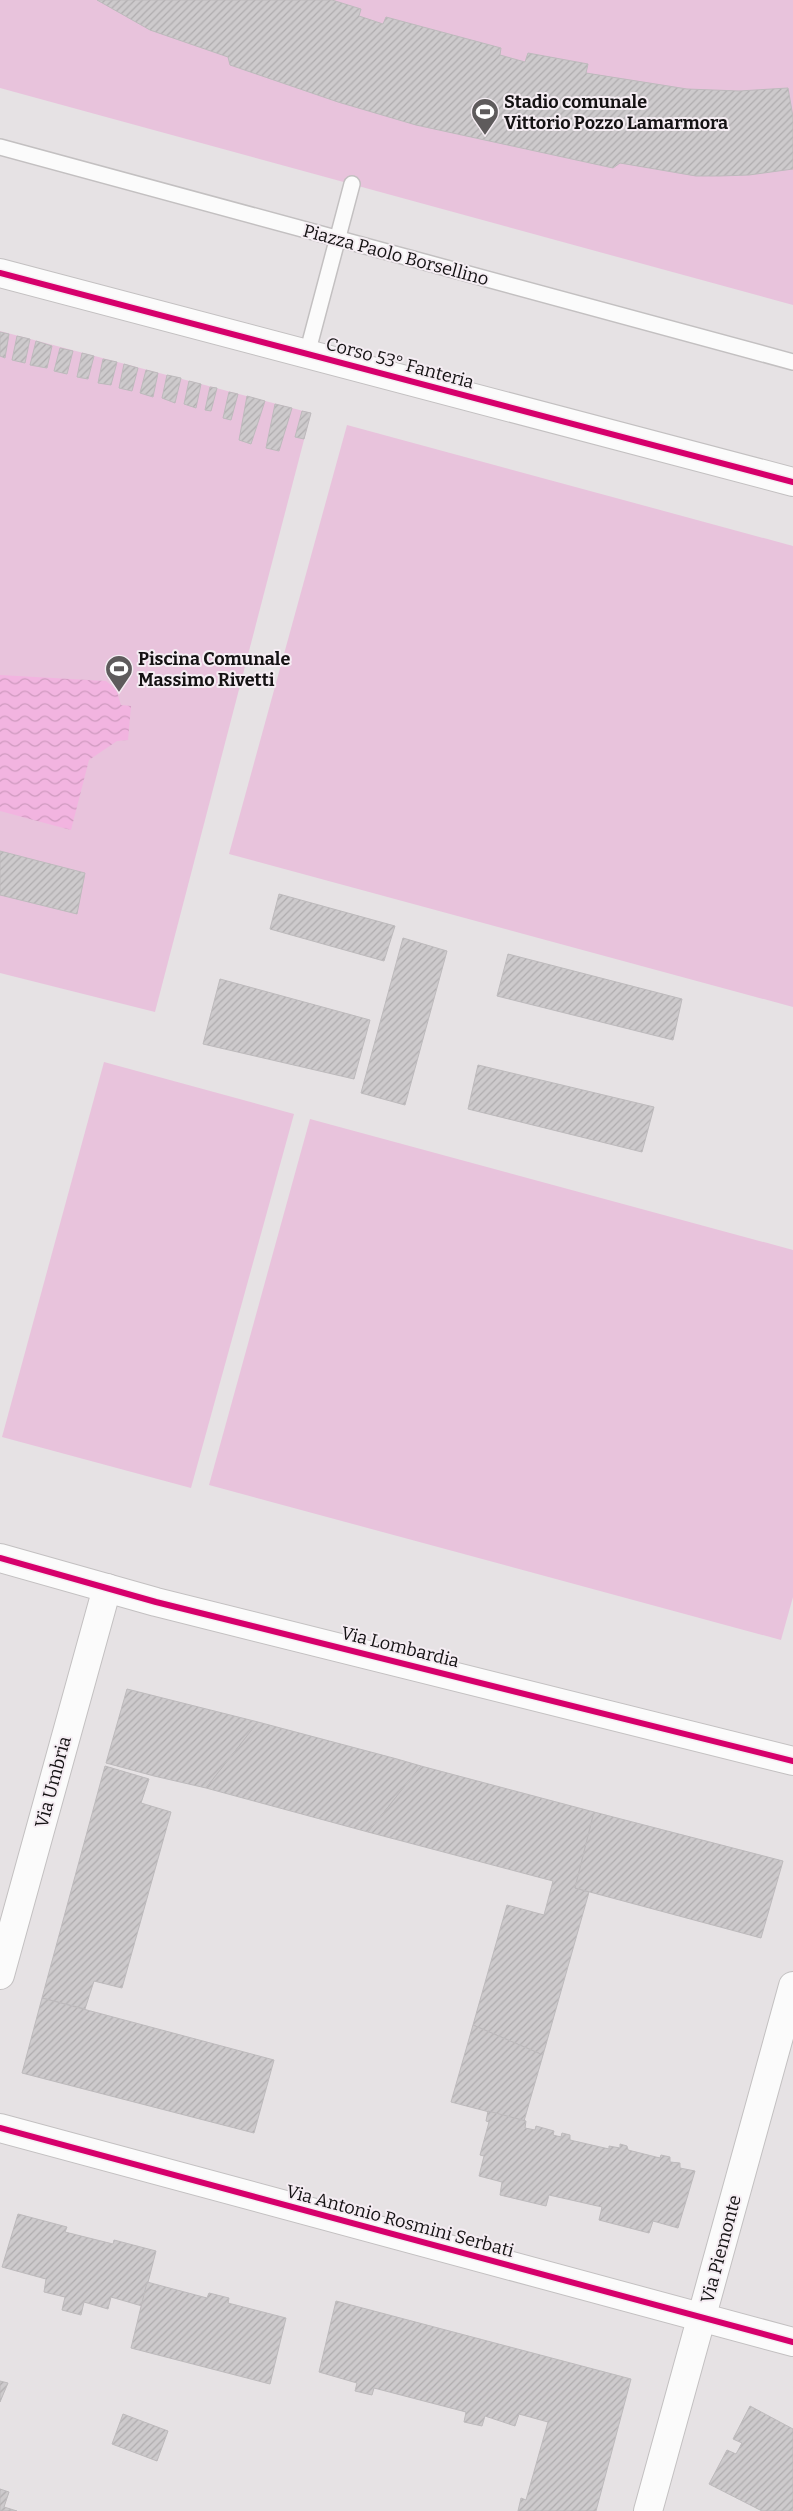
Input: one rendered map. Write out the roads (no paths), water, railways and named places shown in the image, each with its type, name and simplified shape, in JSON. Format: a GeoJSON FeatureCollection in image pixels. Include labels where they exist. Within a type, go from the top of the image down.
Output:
{"type":"FeatureCollection","features":[{"type":"Feature","properties":{"kind":"street","name":"Corso 53° Fanteria"},"geometry":{"type":"LineString","coordinates":[[0,274],[793,482]]}},
{"type":"Feature","properties":{"kind":"street","name":"Via Lombardia"},"geometry":{"type":"LineString","coordinates":[[0,1558],[107,1588],[793,1761]]}},
{"type":"Feature","properties":{"kind":"street","name":"Via Umbria"},"geometry":{"type":"LineString","coordinates":[[0,1975],[107,1588]]}},
{"type":"Feature","properties":{"kind":"street","name":"Via Piemonte"},"geometry":{"type":"LineString","coordinates":[[648,2511],[793,1986]]}},
{"type":"Feature","properties":{"kind":"street","name":"Via Antonio Rosmini Serbati"},"geometry":{"type":"LineString","coordinates":[[0,2128],[793,2342]]}},
{"type":"Feature","properties":{"kind":"lane","name":"Piazza Paolo Borsellino"},"geometry":{"type":"LineString","coordinates":[[0,147],[793,362]]}},
{"type":"Feature","properties":{"kind":"lane"},"geometry":{"type":"LineString","coordinates":[[307,354],[336,238],[352,184]]}},
{"type":"Feature","properties":{"kind":"water"},"geometry":{"type":"Polygon","coordinates":[[[0,675],[106,681],[116,689],[121,705],[131,706],[128,740],[117,741],[89,760],[71,830],[0,811],[0,675]]]}},
{"type":"Feature","properties":{"kind":"place","name":"Stadio comunale Vittorio Pozzo Lamarmora"},"geometry":{"type":"Point","coordinates":[485,136]}},
{"type":"Feature","properties":{"kind":"place","name":"Piscina Comunale Massimo Rivetti"},"geometry":{"type":"Point","coordinates":[119,693]}}]}
